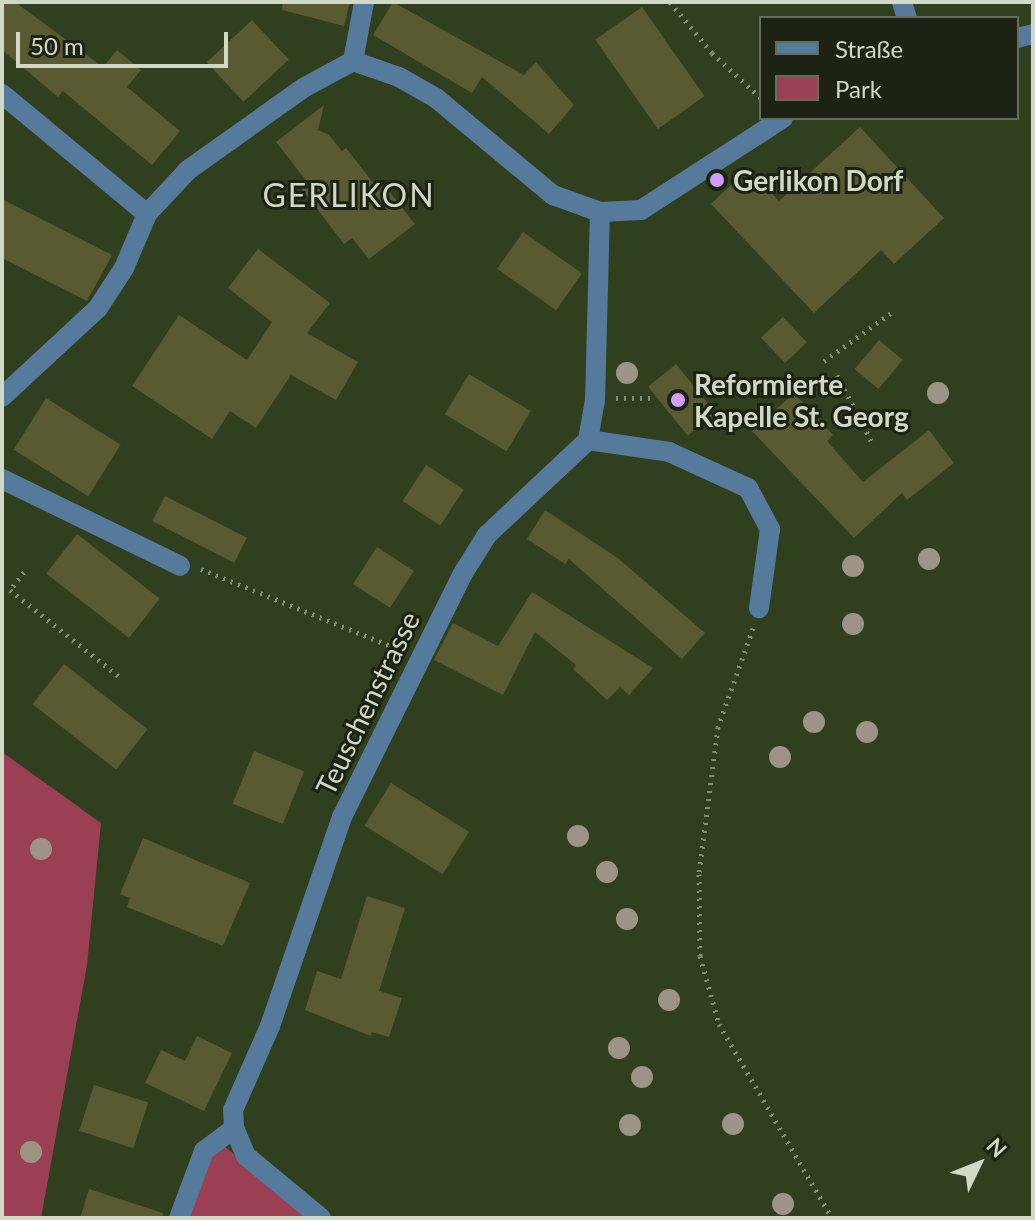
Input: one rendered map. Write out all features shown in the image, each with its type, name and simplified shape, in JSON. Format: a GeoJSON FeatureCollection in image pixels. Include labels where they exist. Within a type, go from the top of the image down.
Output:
{"type":"FeatureCollection","features":[{"type":"Feature","properties":{"kind":"street"},"geometry":{"type":"LineString","coordinates":[[2,397],[98,308],[124,268],[147,214],[188,170],[228,140],[353,61],[364,2]]}},
{"type":"Feature","properties":{"kind":"street"},"geometry":{"type":"LineString","coordinates":[[353,61],[399,77],[436,98],[553,195],[600,212],[641,210],[780,120]]}},
{"type":"Feature","properties":{"kind":"street"},"geometry":{"type":"LineString","coordinates":[[2,94],[147,214]]}},
{"type":"Feature","properties":{"kind":"street"},"geometry":{"type":"LineString","coordinates":[[600,212],[596,395],[588,440],[669,452],[748,488],[770,529],[759,608]]}},
{"type":"Feature","properties":{"kind":"street","name":"Teuschenstrasse"},"geometry":{"type":"LineString","coordinates":[[234,1128],[237,1099],[270,1026],[326,858],[419,658],[487,535],[588,440]]}},
{"type":"Feature","properties":{"kind":"street"},"geometry":{"type":"LineString","coordinates":[[2,479],[180,566]]}},
{"type":"Feature","properties":{"kind":"street"},"geometry":{"type":"LineString","coordinates":[[179,1218],[204,1151],[234,1128],[246,1156],[321,1218]]}},
{"type":"Feature","properties":{"kind":"path"},"geometry":{"type":"LineString","coordinates":[[670,2],[712,53],[759,96]]}},
{"type":"Feature","properties":{"kind":"path"},"geometry":{"type":"LineString","coordinates":[[824,361],[891,313]]}},
{"type":"Feature","properties":{"kind":"path"},"geometry":{"type":"LineString","coordinates":[[837,375],[874,446]]}},
{"type":"Feature","properties":{"kind":"path"},"geometry":{"type":"LineString","coordinates":[[596,395],[645,402],[650,398]]}},
{"type":"Feature","properties":{"kind":"path"},"geometry":{"type":"LineString","coordinates":[[180,566],[207,570],[419,658]]}},
{"type":"Feature","properties":{"kind":"path"},"geometry":{"type":"LineString","coordinates":[[24,572],[10,590],[121,678]]}},
{"type":"Feature","properties":{"kind":"path"},"geometry":{"type":"LineString","coordinates":[[759,608],[718,727],[699,874],[700,956],[719,1024],[832,1218]]}},
{"type":"Feature","properties":{"kind":"green space"},"geometry":{"type":"Polygon","coordinates":[[[2,752],[101,823],[87,965],[41,1218],[2,1218],[2,752]]]}},
{"type":"Feature","properties":{"kind":"green space"},"geometry":{"type":"Polygon","coordinates":[[[223,1145],[311,1218],[189,1218],[206,1164],[223,1145]]]}},
{"type":"Feature","properties":{"kind":"building"},"geometry":{"type":"Polygon","coordinates":[[[2,2],[15,2],[103,67],[117,50],[141,70],[127,87],[180,131],[152,165],[63,91],[58,97],[2,50],[2,2]]]}},
{"type":"Feature","properties":{"kind":"building"},"geometry":{"type":"Polygon","coordinates":[[[283,2],[350,2],[344,26],[282,10],[283,2]]]}},
{"type":"Feature","properties":{"kind":"building"},"geometry":{"type":"Polygon","coordinates":[[[393,2],[524,75],[536,62],[574,105],[549,134],[482,77],[472,93],[373,35],[393,2]]]}},
{"type":"Feature","properties":{"kind":"building"},"geometry":{"type":"Polygon","coordinates":[[[642,7],[705,96],[658,129],[595,40],[642,7]]]}},
{"type":"Feature","properties":{"kind":"building"},"geometry":{"type":"Polygon","coordinates":[[[252,20],[289,59],[243,102],[207,62],[252,20]]]}},
{"type":"Feature","properties":{"kind":"building"},"geometry":{"type":"Polygon","coordinates":[[[324,105],[318,130],[329,135],[342,151],[346,148],[374,184],[380,180],[415,224],[369,259],[352,238],[344,244],[298,184],[305,179],[276,142],[324,105]]]}},
{"type":"Feature","properties":{"kind":"building"},"geometry":{"type":"Polygon","coordinates":[[[860,127],[944,218],[894,264],[881,250],[814,313],[711,204],[748,168],[779,201],[860,127]]]}},
{"type":"Feature","properties":{"kind":"building"},"geometry":{"type":"Polygon","coordinates":[[[2,199],[112,255],[87,301],[2,258],[2,199]]]}},
{"type":"Feature","properties":{"kind":"building"},"geometry":{"type":"Polygon","coordinates":[[[523,232],[582,273],[556,310],[497,269],[523,232]]]}},
{"type":"Feature","properties":{"kind":"building"},"geometry":{"type":"Polygon","coordinates":[[[258,249],[330,303],[307,333],[358,362],[336,400],[291,375],[256,428],[230,411],[212,439],[132,386],[179,315],[247,360],[272,322],[228,288],[258,249]]]}},
{"type":"Feature","properties":{"kind":"building"},"geometry":{"type":"Polygon","coordinates":[[[783,317],[807,343],[785,363],[761,337],[783,317]]]}},
{"type":"Feature","properties":{"kind":"building"},"geometry":{"type":"Polygon","coordinates":[[[879,340],[903,360],[878,389],[855,369],[879,340]]]}},
{"type":"Feature","properties":{"kind":"building","name":"Reformierte Kapelle St. Georg"},"geometry":{"type":"Polygon","coordinates":[[[676,364],[716,413],[688,436],[648,387],[676,364]]]}},
{"type":"Feature","properties":{"kind":"building"},"geometry":{"type":"Polygon","coordinates":[[[469,374],[531,411],[507,451],[445,414],[469,374]]]}},
{"type":"Feature","properties":{"kind":"building"},"geometry":{"type":"Polygon","coordinates":[[[794,393],[833,435],[827,441],[863,482],[929,430],[954,463],[907,500],[902,493],[854,538],[752,431],[794,393]]]}},
{"type":"Feature","properties":{"kind":"building"},"geometry":{"type":"Polygon","coordinates":[[[46,398],[121,445],[88,496],[14,450],[46,398]]]}},
{"type":"Feature","properties":{"kind":"building"},"geometry":{"type":"Polygon","coordinates":[[[426,465],[464,490],[440,526],[403,501],[426,465]]]}},
{"type":"Feature","properties":{"kind":"building"},"geometry":{"type":"Polygon","coordinates":[[[165,496],[247,538],[234,563],[152,521],[165,496]]]}},
{"type":"Feature","properties":{"kind":"building"},"geometry":{"type":"Polygon","coordinates":[[[545,510],[619,559],[705,633],[682,659],[569,559],[565,564],[527,539],[545,510]]]}},
{"type":"Feature","properties":{"kind":"building"},"geometry":{"type":"Polygon","coordinates":[[[77,534],[160,599],[129,638],[46,573],[77,534]]]}},
{"type":"Feature","properties":{"kind":"building"},"geometry":{"type":"Polygon","coordinates":[[[377,547],[414,571],[390,608],[353,584],[377,547]]]}},
{"type":"Feature","properties":{"kind":"building"},"geometry":{"type":"Polygon","coordinates":[[[532,592],[653,668],[629,695],[620,687],[607,700],[573,669],[576,665],[535,632],[503,695],[434,660],[453,623],[498,646],[532,592]]]}},
{"type":"Feature","properties":{"kind":"building"},"geometry":{"type":"Polygon","coordinates":[[[64,664],[148,729],[116,769],[33,704],[64,664]]]}},
{"type":"Feature","properties":{"kind":"building"},"geometry":{"type":"Polygon","coordinates":[[[254,751],[304,771],[283,824],[233,804],[254,751]]]}},
{"type":"Feature","properties":{"kind":"building"},"geometry":{"type":"Polygon","coordinates":[[[391,783],[469,832],[443,874],[365,825],[391,783]]]}},
{"type":"Feature","properties":{"kind":"building"},"geometry":{"type":"Polygon","coordinates":[[[143,838],[250,883],[223,946],[127,907],[130,898],[120,894],[143,838]]]}},
{"type":"Feature","properties":{"kind":"building"},"geometry":{"type":"Polygon","coordinates":[[[367,896],[405,908],[379,991],[402,998],[389,1037],[372,1032],[371,1036],[305,1010],[317,971],[341,979],[367,896]]]}},
{"type":"Feature","properties":{"kind":"building"},"geometry":{"type":"Polygon","coordinates":[[[197,1036],[232,1053],[204,1111],[145,1083],[161,1050],[185,1061],[197,1036]]]}},
{"type":"Feature","properties":{"kind":"building"},"geometry":{"type":"Polygon","coordinates":[[[94,1085],[148,1103],[133,1148],[79,1131],[94,1085]]]}},
{"type":"Feature","properties":{"kind":"building"},"geometry":{"type":"Polygon","coordinates":[[[89,1189],[163,1213],[162,1218],[80,1218],[89,1189]]]}},
{"type":"Feature","properties":{"kind":"place","name":"Gerlikon Dorf"},"geometry":{"type":"Point","coordinates":[717,180]}},
{"type":"Feature","properties":{"kind":"place","name":"Reformierte Kapelle St. Georg"},"geometry":{"type":"Point","coordinates":[678,400]}},
{"type":"Feature","properties":{"kind":"district","name":"GERLIKON"},"geometry":{"type":"Point","coordinates":[349,195]}}]}
